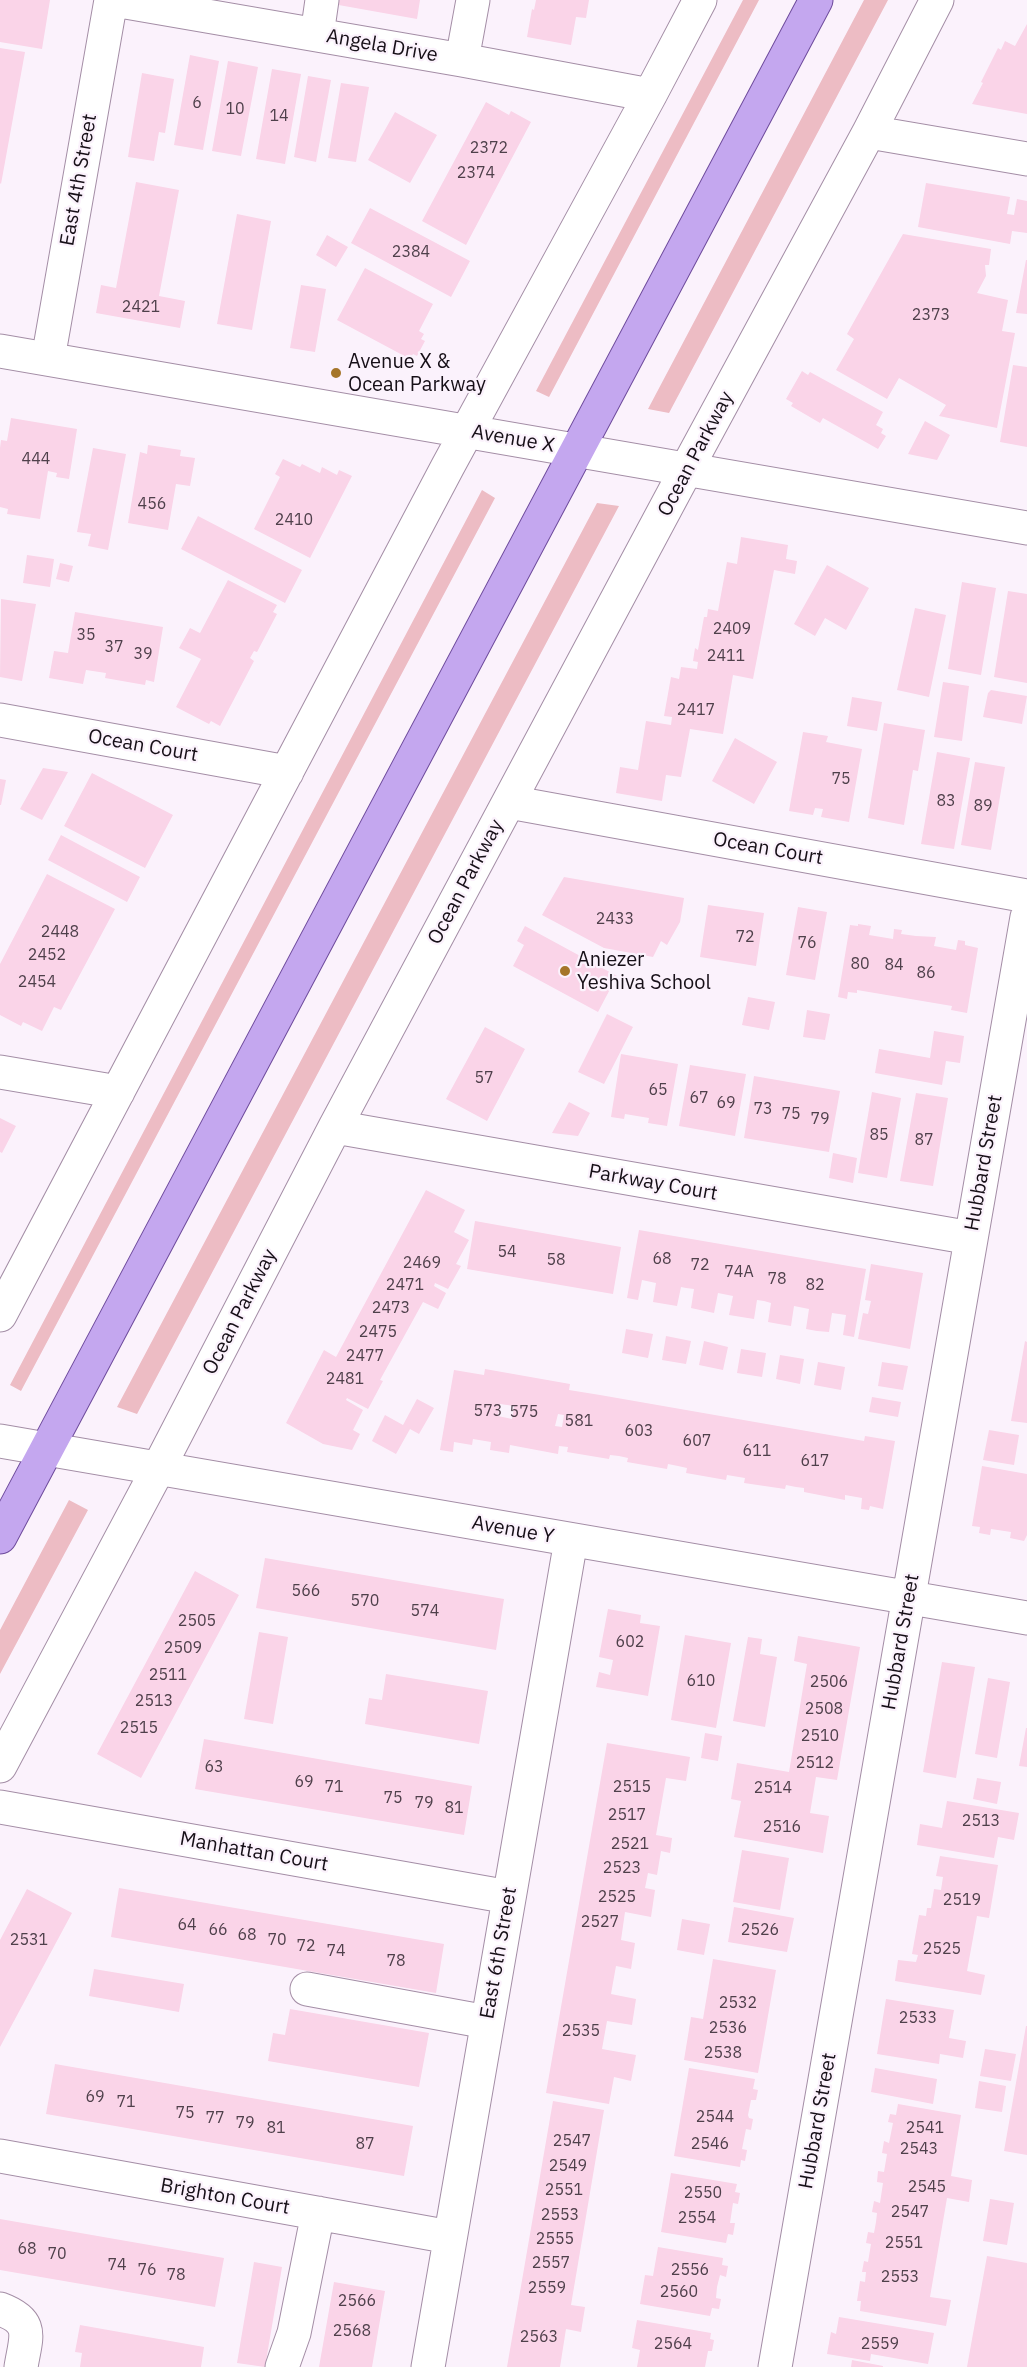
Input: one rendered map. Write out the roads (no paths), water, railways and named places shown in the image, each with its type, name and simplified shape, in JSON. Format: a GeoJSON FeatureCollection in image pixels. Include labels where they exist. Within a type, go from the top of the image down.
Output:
{"type":"FeatureCollection","features":[{"type":"Feature","properties":{"kind":"main road"},"geometry":{"type":"LineString","coordinates":[[0,1537],[816,0]]}},
{"type":"Feature","properties":{"kind":"street","name":"Angela Drive"},"geometry":{"type":"LineString","coordinates":[[112,0],[257,12],[317,35],[650,95]]}},
{"type":"Feature","properties":{"kind":"street","name":"East 4th Street"},"geometry":{"type":"LineString","coordinates":[[48,359],[112,0]]}},
{"type":"Feature","properties":{"kind":"street"},"geometry":{"type":"LineString","coordinates":[[317,35],[322,0]]}},
{"type":"Feature","properties":{"kind":"street"},"geometry":{"type":"LineString","coordinates":[[462,60],[473,0]]}},
{"type":"Feature","properties":{"kind":"street"},"geometry":{"type":"LineString","coordinates":[[0,1315],[466,431],[700,0]]}},
{"type":"Feature","properties":{"kind":"street","name":"Ocean Parkway"},"geometry":{"type":"LineString","coordinates":[[0,1766],[336,1127],[869,132],[937,0]]}},
{"type":"Feature","properties":{"kind":"street"},"geometry":{"type":"LineString","coordinates":[[869,132],[1027,159]]}},
{"type":"Feature","properties":{"kind":"street","name":"Avenue X"},"geometry":{"type":"LineString","coordinates":[[0,351],[1027,528]]}},
{"type":"Feature","properties":{"kind":"street","name":"Ocean Court"},"geometry":{"type":"LineString","coordinates":[[0,720],[287,772]]}},
{"type":"Feature","properties":{"kind":"street","name":"Ocean Court"},"geometry":{"type":"LineString","coordinates":[[509,802],[1027,896]]}},
{"type":"Feature","properties":{"kind":"street","name":"Hubbard Street"},"geometry":{"type":"LineString","coordinates":[[775,2367],[1027,917]]}},
{"type":"Feature","properties":{"kind":"street"},"geometry":{"type":"LineString","coordinates":[[0,1072],[118,1092]]}},
{"type":"Feature","properties":{"kind":"street","name":"Parkway Court"},"geometry":{"type":"LineString","coordinates":[[336,1127],[971,1238]]}},
{"type":"Feature","properties":{"kind":"street","name":"Avenue Y"},"geometry":{"type":"LineString","coordinates":[[0,1441],[1027,1618]]}},
{"type":"Feature","properties":{"kind":"street","name":"East 6th Street"},"geometry":{"type":"LineString","coordinates":[[428,2367],[571,1540]]}},
{"type":"Feature","properties":{"kind":"street","name":"Manhattan Court"},"geometry":{"type":"LineString","coordinates":[[0,1807],[509,1897]]}},
{"type":"Feature","properties":{"kind":"street"},"geometry":{"type":"LineString","coordinates":[[307,1989],[487,2022]]}},
{"type":"Feature","properties":{"kind":"street","name":"Brighton Court"},"geometry":{"type":"LineString","coordinates":[[0,2156],[450,2237]]}},
{"type":"Feature","properties":{"kind":"street"},"geometry":{"type":"LineString","coordinates":[[282,2367],[294,2333],[318,2213]]}},
{"type":"Feature","properties":{"kind":"street"},"geometry":{"type":"LineString","coordinates":[[0,2310],[20,2318],[25,2327],[21,2367]]}},
{"type":"Feature","properties":{"kind":"street"},"geometry":{"type":"LineString","coordinates":[[0,2366],[6,2367]]}},
{"type":"Feature","properties":{"kind":"place","name":"Avenue X & Ocean Parkway"},"geometry":{"type":"Point","coordinates":[336,373]}},
{"type":"Feature","properties":{"kind":"place","name":"Aniezer Yeshiva School"},"geometry":{"type":"Point","coordinates":[565,971]}}]}
